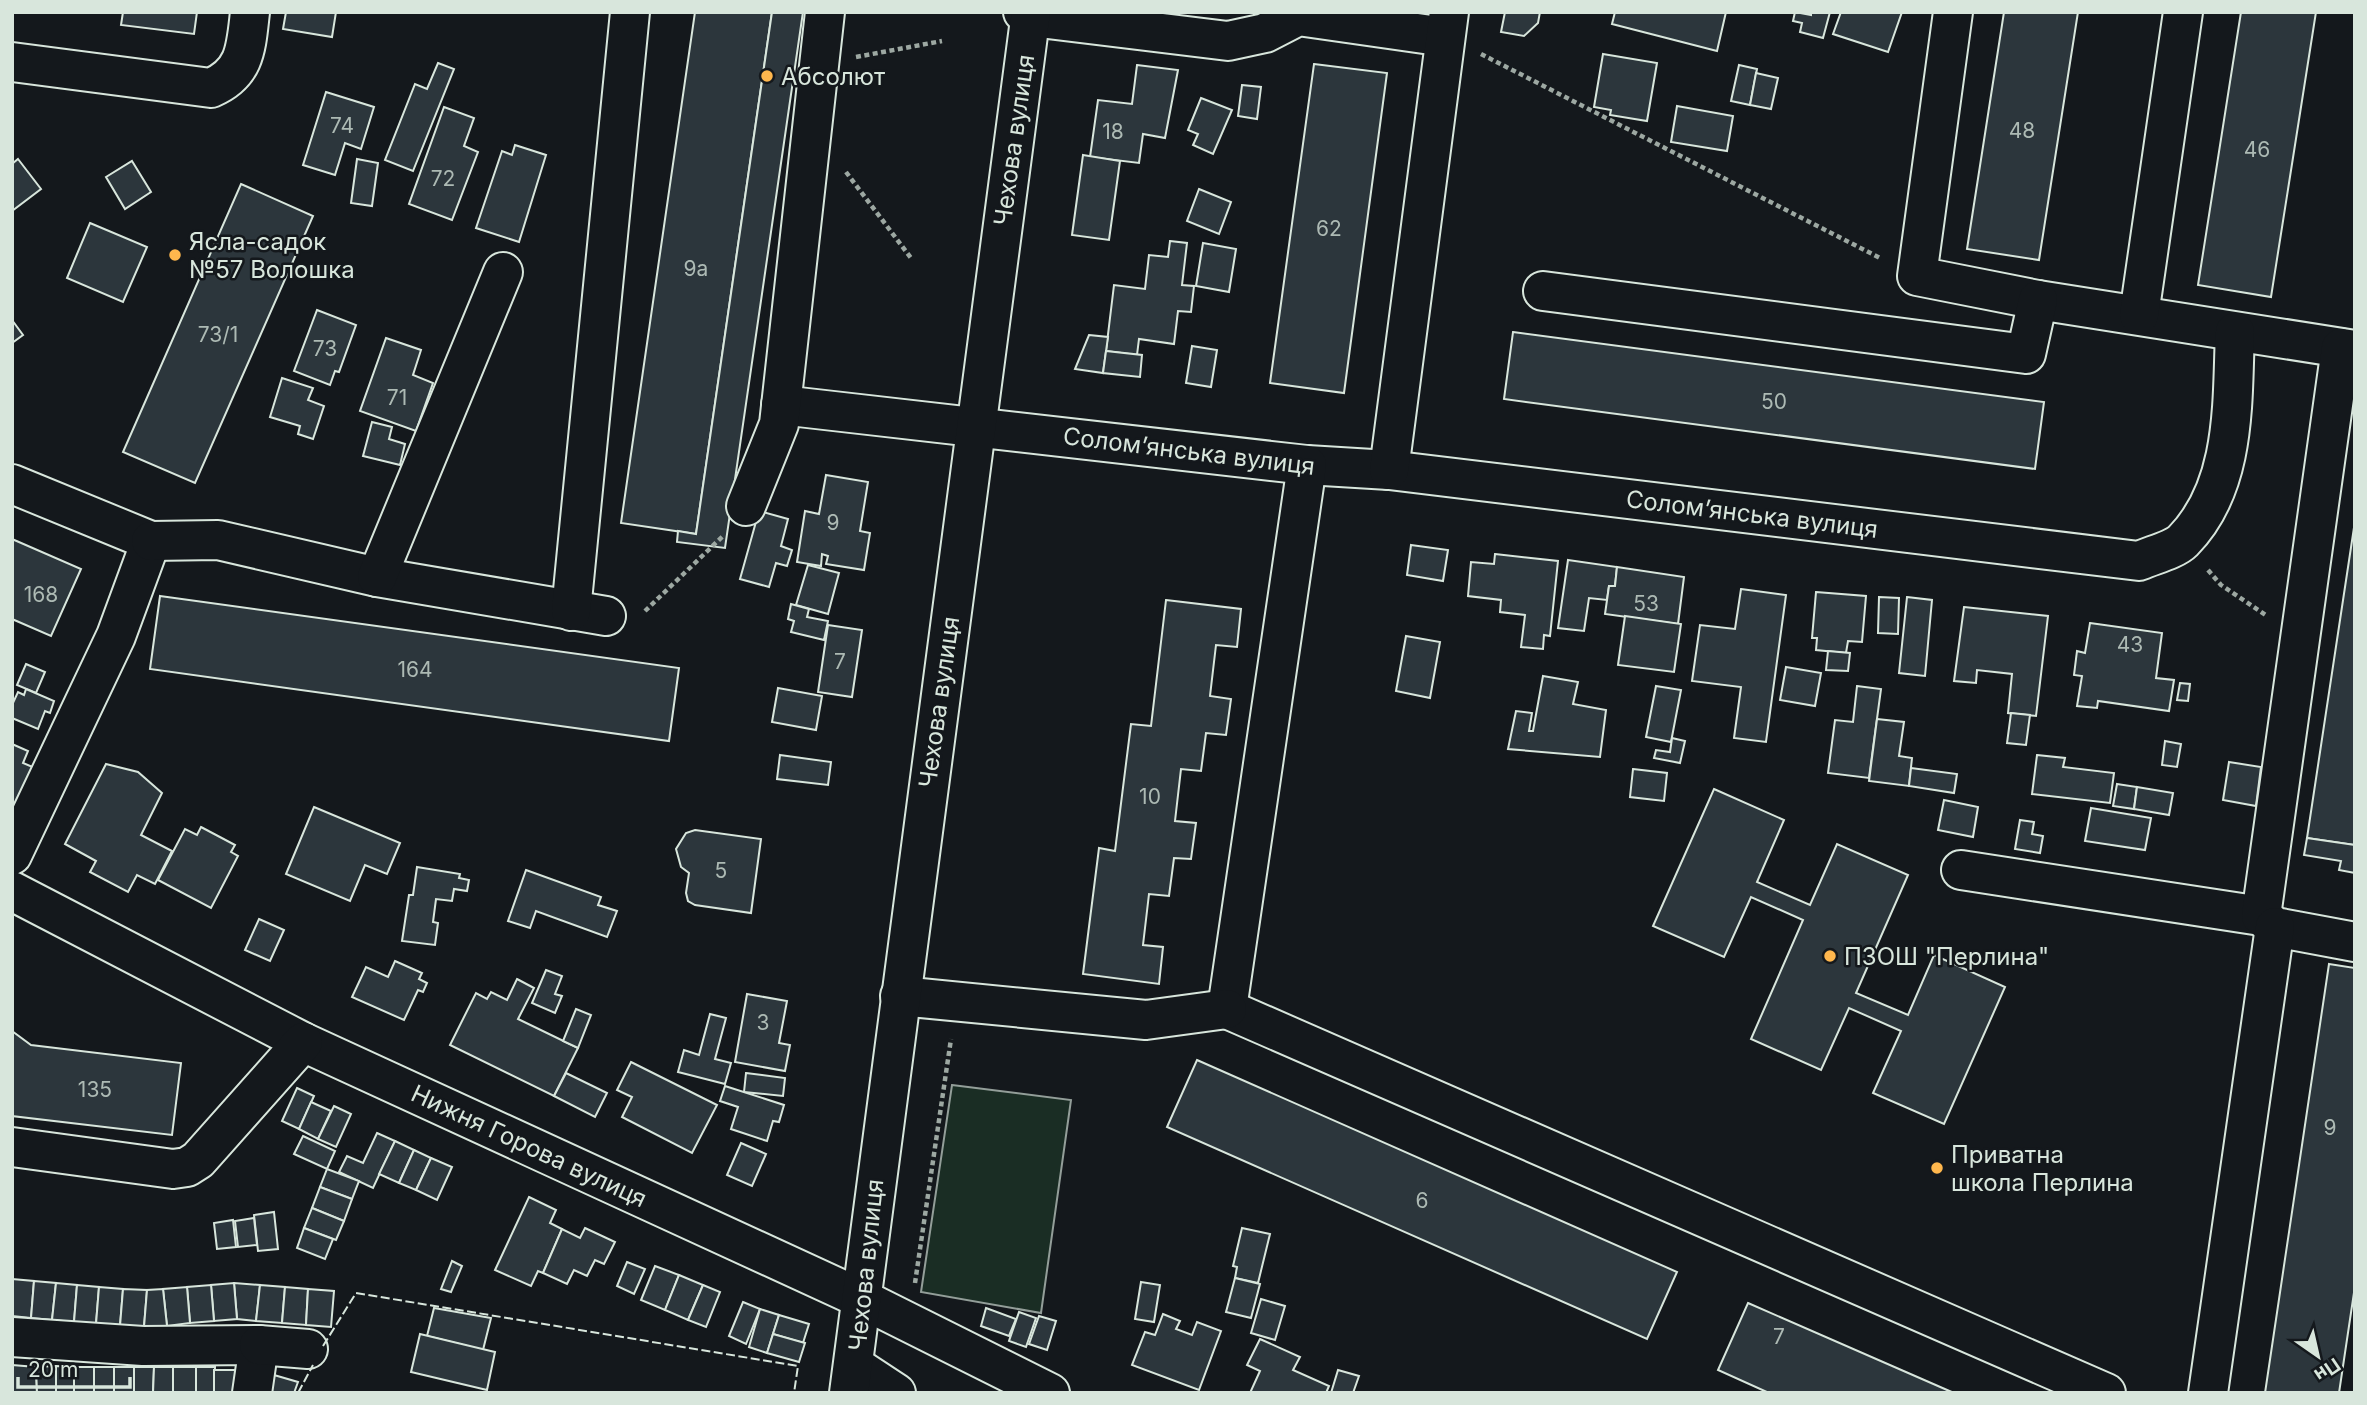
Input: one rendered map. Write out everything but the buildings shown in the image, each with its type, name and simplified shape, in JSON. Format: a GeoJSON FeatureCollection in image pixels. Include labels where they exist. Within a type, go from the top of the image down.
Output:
{"type":"FeatureCollection","features":[{"type":"Feature","properties":{"kind":"street"},"geometry":{"type":"LineString","coordinates":[[12,62],[211,88],[230,80],[245,53],[250,12]]}},
{"type":"Feature","properties":{"kind":"street"},"geometry":{"type":"LineString","coordinates":[[12,484],[151,541],[218,540],[377,577],[588,614],[630,12]]}},
{"type":"Feature","properties":{"kind":"street"},"geometry":{"type":"LineString","coordinates":[[746,506],[779,424],[825,12]]}},
{"type":"Feature","properties":{"kind":"street"},"geometry":{"type":"LineString","coordinates":[[1953,12],[1917,276],[2038,300],[2348,349],[2302,622],[2268,922],[2208,1393]]}},
{"type":"Feature","properties":{"kind":"street"},"geometry":{"type":"LineString","coordinates":[[2139,315],[2183,12]]}},
{"type":"Feature","properties":{"kind":"street"},"geometry":{"type":"LineString","coordinates":[[1028,14],[1228,41],[1265,33],[1298,16],[1447,25],[1389,470]]}},
{"type":"Feature","properties":{"kind":"street","name":"Чехова вулиця"},"geometry":{"type":"LineString","coordinates":[[852,1379],[860,1298],[1028,14]]}},
{"type":"Feature","properties":{"kind":"street"},"geometry":{"type":"LineString","coordinates":[[377,577],[503,272]]}},
{"type":"Feature","properties":{"kind":"street"},"geometry":{"type":"LineString","coordinates":[[1543,291],[2026,354],[2038,300]]}},
{"type":"Feature","properties":{"kind":"street","name":"Соломʼянська вулиця"},"geometry":{"type":"LineString","coordinates":[[780,405],[976,425],[1307,465],[1389,470],[2139,561],[2182,542],[2212,501],[2230,436],[2235,332]]}},
{"type":"Feature","properties":{"kind":"street"},"geometry":{"type":"LineString","coordinates":[[1227,1009],[1307,465]]}},
{"type":"Feature","properties":{"kind":"street"},"geometry":{"type":"LineString","coordinates":[[12,855],[116,636],[151,541]]}},
{"type":"Feature","properties":{"kind":"street"},"geometry":{"type":"LineString","coordinates":[[1961,870],[2268,922],[2355,942]]}},
{"type":"Feature","properties":{"kind":"street","name":"Нижня Горова вулиця"},"geometry":{"type":"LineString","coordinates":[[12,891],[303,1042],[860,1298],[1050,1393]]}},
{"type":"Feature","properties":{"kind":"street"},"geometry":{"type":"LineString","coordinates":[[900,996],[1146,1020],[1227,1009],[2106,1393]]}},
{"type":"Feature","properties":{"kind":"street"},"geometry":{"type":"LineString","coordinates":[[12,1147],[173,1169],[187,1167],[198,1160],[303,1042]]}},
{"type":"Feature","properties":{"kind":"street"},"geometry":{"type":"LineString","coordinates":[[12,1337],[143,1346],[259,1345],[308,1349]]}},
{"type":"Feature","properties":{"kind":"street"},"geometry":{"type":"LineString","coordinates":[[252,1393],[259,1345]]}},
{"type":"Feature","properties":{"kind":"street"},"geometry":{"type":"LineString","coordinates":[[852,1379],[896,1393]]}},
{"type":"Feature","properties":{"kind":"path"},"geometry":{"type":"LineString","coordinates":[[1447,25],[1546,85],[1724,180],[1917,276]]}},
{"type":"Feature","properties":{"kind":"path"},"geometry":{"type":"LineString","coordinates":[[820,64],[942,41]]}},
{"type":"Feature","properties":{"kind":"path"},"geometry":{"type":"LineString","coordinates":[[812,129],[911,258]]}},
{"type":"Feature","properties":{"kind":"path"},"geometry":{"type":"LineString","coordinates":[[588,614],[635,621],[722,539],[746,506]]}},
{"type":"Feature","properties":{"kind":"path"},"geometry":{"type":"LineString","coordinates":[[2182,542],[2221,585],[2263,615],[2302,622]]}},
{"type":"Feature","properties":{"kind":"path"},"geometry":{"type":"LineString","coordinates":[[909,1322],[957,1000]]}},
{"type":"Feature","properties":{"kind":"green space"},"geometry":{"type":"Polygon","coordinates":[[[952,1085],[1071,1100],[1041,1313],[921,1292],[952,1085]]]}},
{"type":"Feature","properties":{"kind":"fence"},"geometry":{"type":"LineString","coordinates":[[323,1346],[356,1293],[798,1366],[794,1393]]}},
{"type":"Feature","properties":{"kind":"fence"},"geometry":{"type":"LineString","coordinates":[[298,1393],[313,1365]]}},
{"type":"Feature","properties":{"kind":"place","name":"Абсолют"},"geometry":{"type":"Point","coordinates":[767,76]}},
{"type":"Feature","properties":{"kind":"place","name":"Ясла-садок №57 Волошка"},"geometry":{"type":"Point","coordinates":[175,255]}},
{"type":"Feature","properties":{"kind":"place","name":"ПЗОШ \"Перлина\""},"geometry":{"type":"Point","coordinates":[1830,956]}},
{"type":"Feature","properties":{"kind":"place","name":"Приватна школа Перлина"},"geometry":{"type":"Point","coordinates":[1937,1168]}}]}
